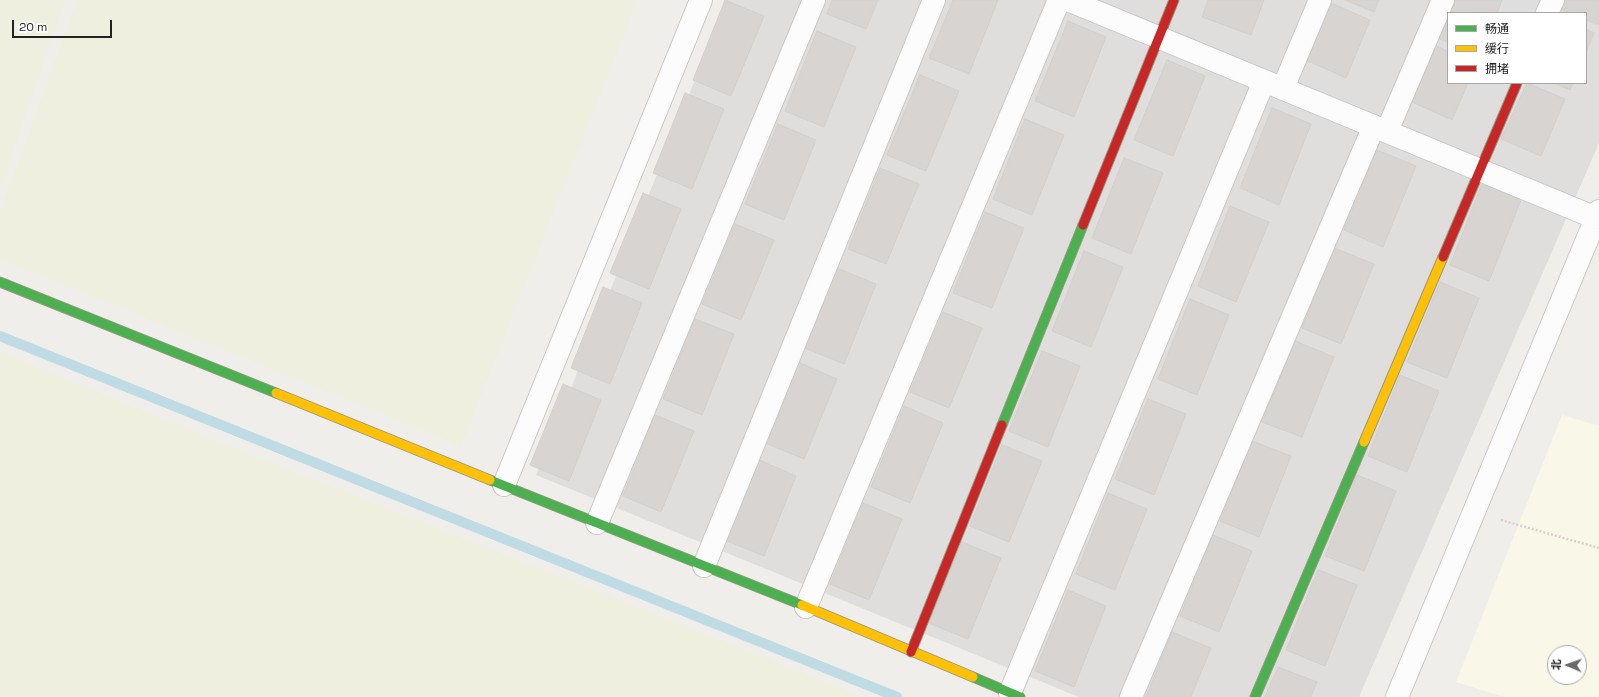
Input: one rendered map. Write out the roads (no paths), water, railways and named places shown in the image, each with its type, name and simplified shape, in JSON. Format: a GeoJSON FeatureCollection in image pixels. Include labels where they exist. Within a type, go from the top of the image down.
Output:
{"type":"FeatureCollection","features":[{"type":"Feature","properties":{"kind":"street"},"geometry":{"type":"LineString","coordinates":[[504,485],[701,0]]}},
{"type":"Feature","properties":{"kind":"street"},"geometry":{"type":"LineString","coordinates":[[597,523],[814,0]]}},
{"type":"Feature","properties":{"kind":"street"},"geometry":{"type":"LineString","coordinates":[[704,566],[934,0]]}},
{"type":"Feature","properties":{"kind":"street"},"geometry":{"type":"LineString","coordinates":[[806,607],[1059,0]]}},
{"type":"Feature","properties":{"kind":"street"},"geometry":{"type":"LineString","coordinates":[[1068,0],[1480,170],[1598,214],[1397,697]]}},
{"type":"Feature","properties":{"kind":"street"},"geometry":{"type":"LineString","coordinates":[[911,652],[1174,0]]}},
{"type":"Feature","properties":{"kind":"street"},"geometry":{"type":"LineString","coordinates":[[0,282],[806,607],[1015,695],[1273,84],[1320,0]]}},
{"type":"Feature","properties":{"kind":"street"},"geometry":{"type":"LineString","coordinates":[[1131,697],[1380,128],[1443,0]]}},
{"type":"Feature","properties":{"kind":"street"},"geometry":{"type":"LineString","coordinates":[[1547,12],[1552,0]]}},
{"type":"Feature","properties":{"kind":"street"},"geometry":{"type":"LineString","coordinates":[[1255,697],[1517,84]]}},
{"type":"Feature","properties":{"kind":"waterway"},"geometry":{"type":"LineString","coordinates":[[0,336],[897,697]]}}]}
